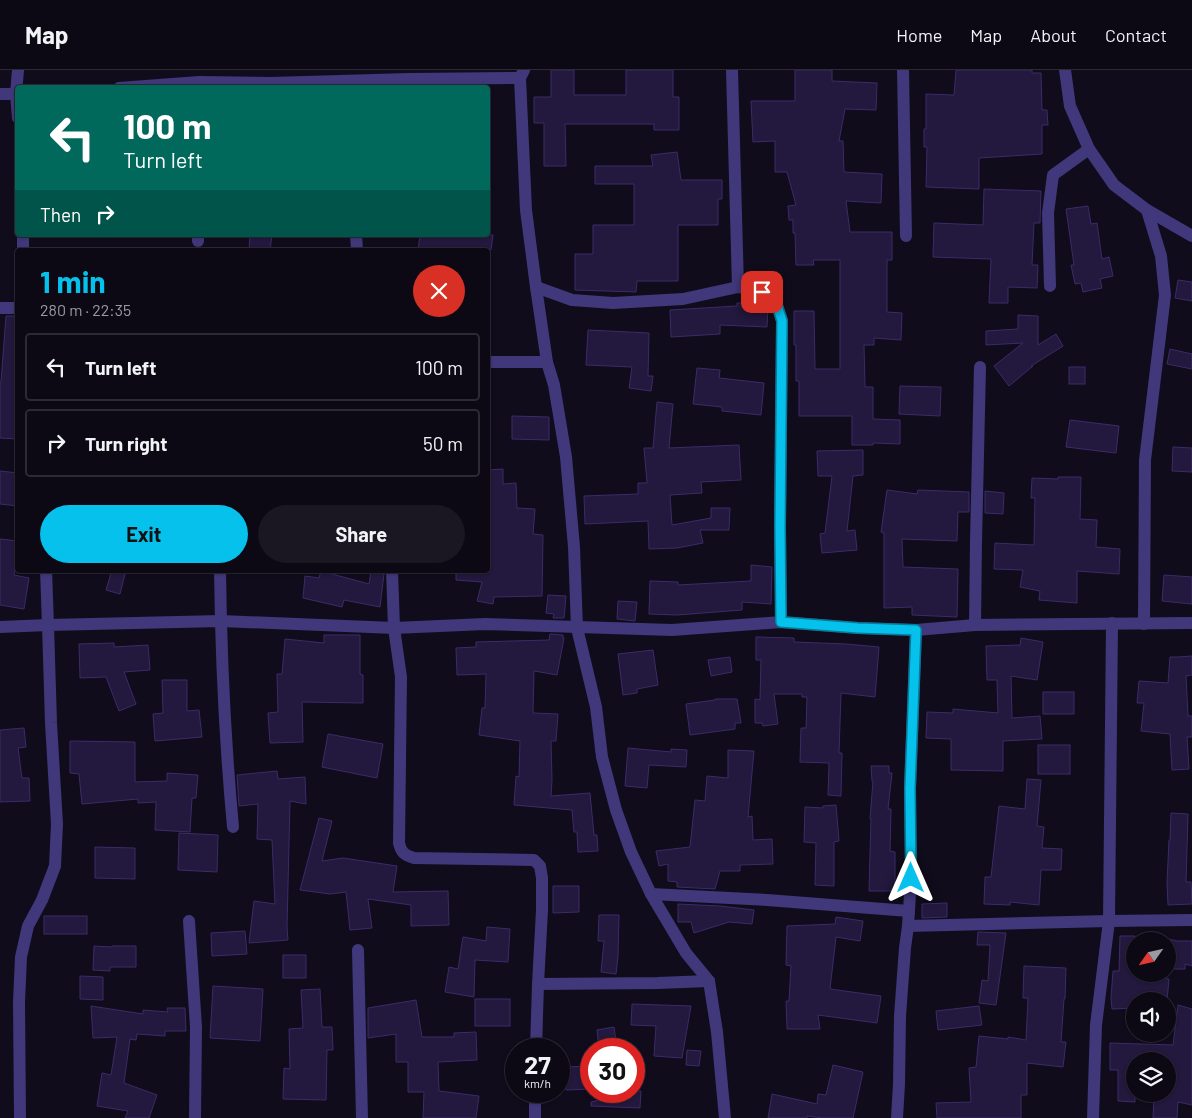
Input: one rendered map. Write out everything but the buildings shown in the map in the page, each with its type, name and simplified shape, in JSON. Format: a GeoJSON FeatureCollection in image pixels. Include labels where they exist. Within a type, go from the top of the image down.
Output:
{"type":"FeatureCollection","features":[{"type":"Feature","properties":{"kind":"street"},"geometry":{"type":"LineString","coordinates":[[17,85],[18,70]]}},
{"type":"Feature","properties":{"kind":"street"},"geometry":{"type":"LineString","coordinates":[[732,70],[738,287]]}},
{"type":"Feature","properties":{"kind":"street"},"geometry":{"type":"LineString","coordinates":[[903,70],[906,236]]}},
{"type":"Feature","properties":{"kind":"street"},"geometry":{"type":"LineString","coordinates":[[1066,70],[1070,106],[1089,148],[1114,185],[1147,210],[1192,236]]}},
{"type":"Feature","properties":{"kind":"street"},"geometry":{"type":"LineString","coordinates":[[149,85],[199,80],[271,83],[522,74],[526,210],[548,362],[554,385],[566,457],[574,547],[577,628],[596,707],[602,757],[616,810],[631,852],[651,894],[686,952],[709,981],[717,1032],[725,1118]]}},
{"type":"Feature","properties":{"kind":"street"},"geometry":{"type":"LineString","coordinates":[[0,94],[15,94]]}},
{"type":"Feature","properties":{"kind":"street"},"geometry":{"type":"LineString","coordinates":[[1050,286],[1048,213],[1053,174],[1089,148]]}},
{"type":"Feature","properties":{"kind":"street"},"geometry":{"type":"LineString","coordinates":[[1144,624],[1145,460],[1165,295],[1161,256],[1147,210]]}},
{"type":"Feature","properties":{"kind":"street"},"geometry":{"type":"LineString","coordinates":[[536,286],[572,300],[613,303],[683,300],[738,287],[762,292],[776,302],[782,321],[781,622]]}},
{"type":"Feature","properties":{"kind":"street"},"geometry":{"type":"LineString","coordinates":[[0,308],[15,308]]}},
{"type":"Feature","properties":{"kind":"street"},"geometry":{"type":"LineString","coordinates":[[490,362],[548,362]]}},
{"type":"Feature","properties":{"kind":"street"},"geometry":{"type":"LineString","coordinates":[[975,625],[980,367]]}},
{"type":"Feature","properties":{"kind":"street"},"geometry":{"type":"LineString","coordinates":[[20,1118],[19,1002],[21,957],[28,926],[42,900],[55,866],[57,824],[51,723],[46,573]]}},
{"type":"Feature","properties":{"kind":"street"},"geometry":{"type":"LineString","coordinates":[[220,573],[228,772],[233,827]]}},
{"type":"Feature","properties":{"kind":"street"},"geometry":{"type":"LineString","coordinates":[[392,573],[394,628],[401,677],[399,843],[401,851],[407,856],[414,858],[534,860],[540,866],[542,910],[536,1038]]}},
{"type":"Feature","properties":{"kind":"street"},"geometry":{"type":"LineString","coordinates":[[0,627],[221,621],[394,628],[484,624],[672,630],[781,622],[916,630],[975,625],[1192,623]]}},
{"type":"Feature","properties":{"kind":"street"},"geometry":{"type":"LineString","coordinates":[[1093,1118],[1096,1025],[1109,921],[1112,623]]}},
{"type":"Feature","properties":{"kind":"street"},"geometry":{"type":"LineString","coordinates":[[897,1118],[900,1016],[911,878],[910,788],[916,630]]}},
{"type":"Feature","properties":{"kind":"street"},"geometry":{"type":"LineString","coordinates":[[651,894],[767,900],[909,911]]}},
{"type":"Feature","properties":{"kind":"street"},"geometry":{"type":"LineString","coordinates":[[189,920],[196,1027],[195,1118]]}},
{"type":"Feature","properties":{"kind":"street"},"geometry":{"type":"LineString","coordinates":[[908,926],[1192,920]]}},
{"type":"Feature","properties":{"kind":"street"},"geometry":{"type":"LineString","coordinates":[[358,950],[362,1118]]}},
{"type":"Feature","properties":{"kind":"street"},"geometry":{"type":"LineString","coordinates":[[538,984],[709,981]]}},
{"type":"Feature","properties":{"kind":"street"},"geometry":{"type":"LineString","coordinates":[[535,1103],[535,1118]]}},
{"type":"Feature","properties":{"kind":"route"},"geometry":{"type":"LineString","coordinates":[[762,292],[776,302],[782,321],[781,622],[916,630],[910,788],[911,878]]}}]}
